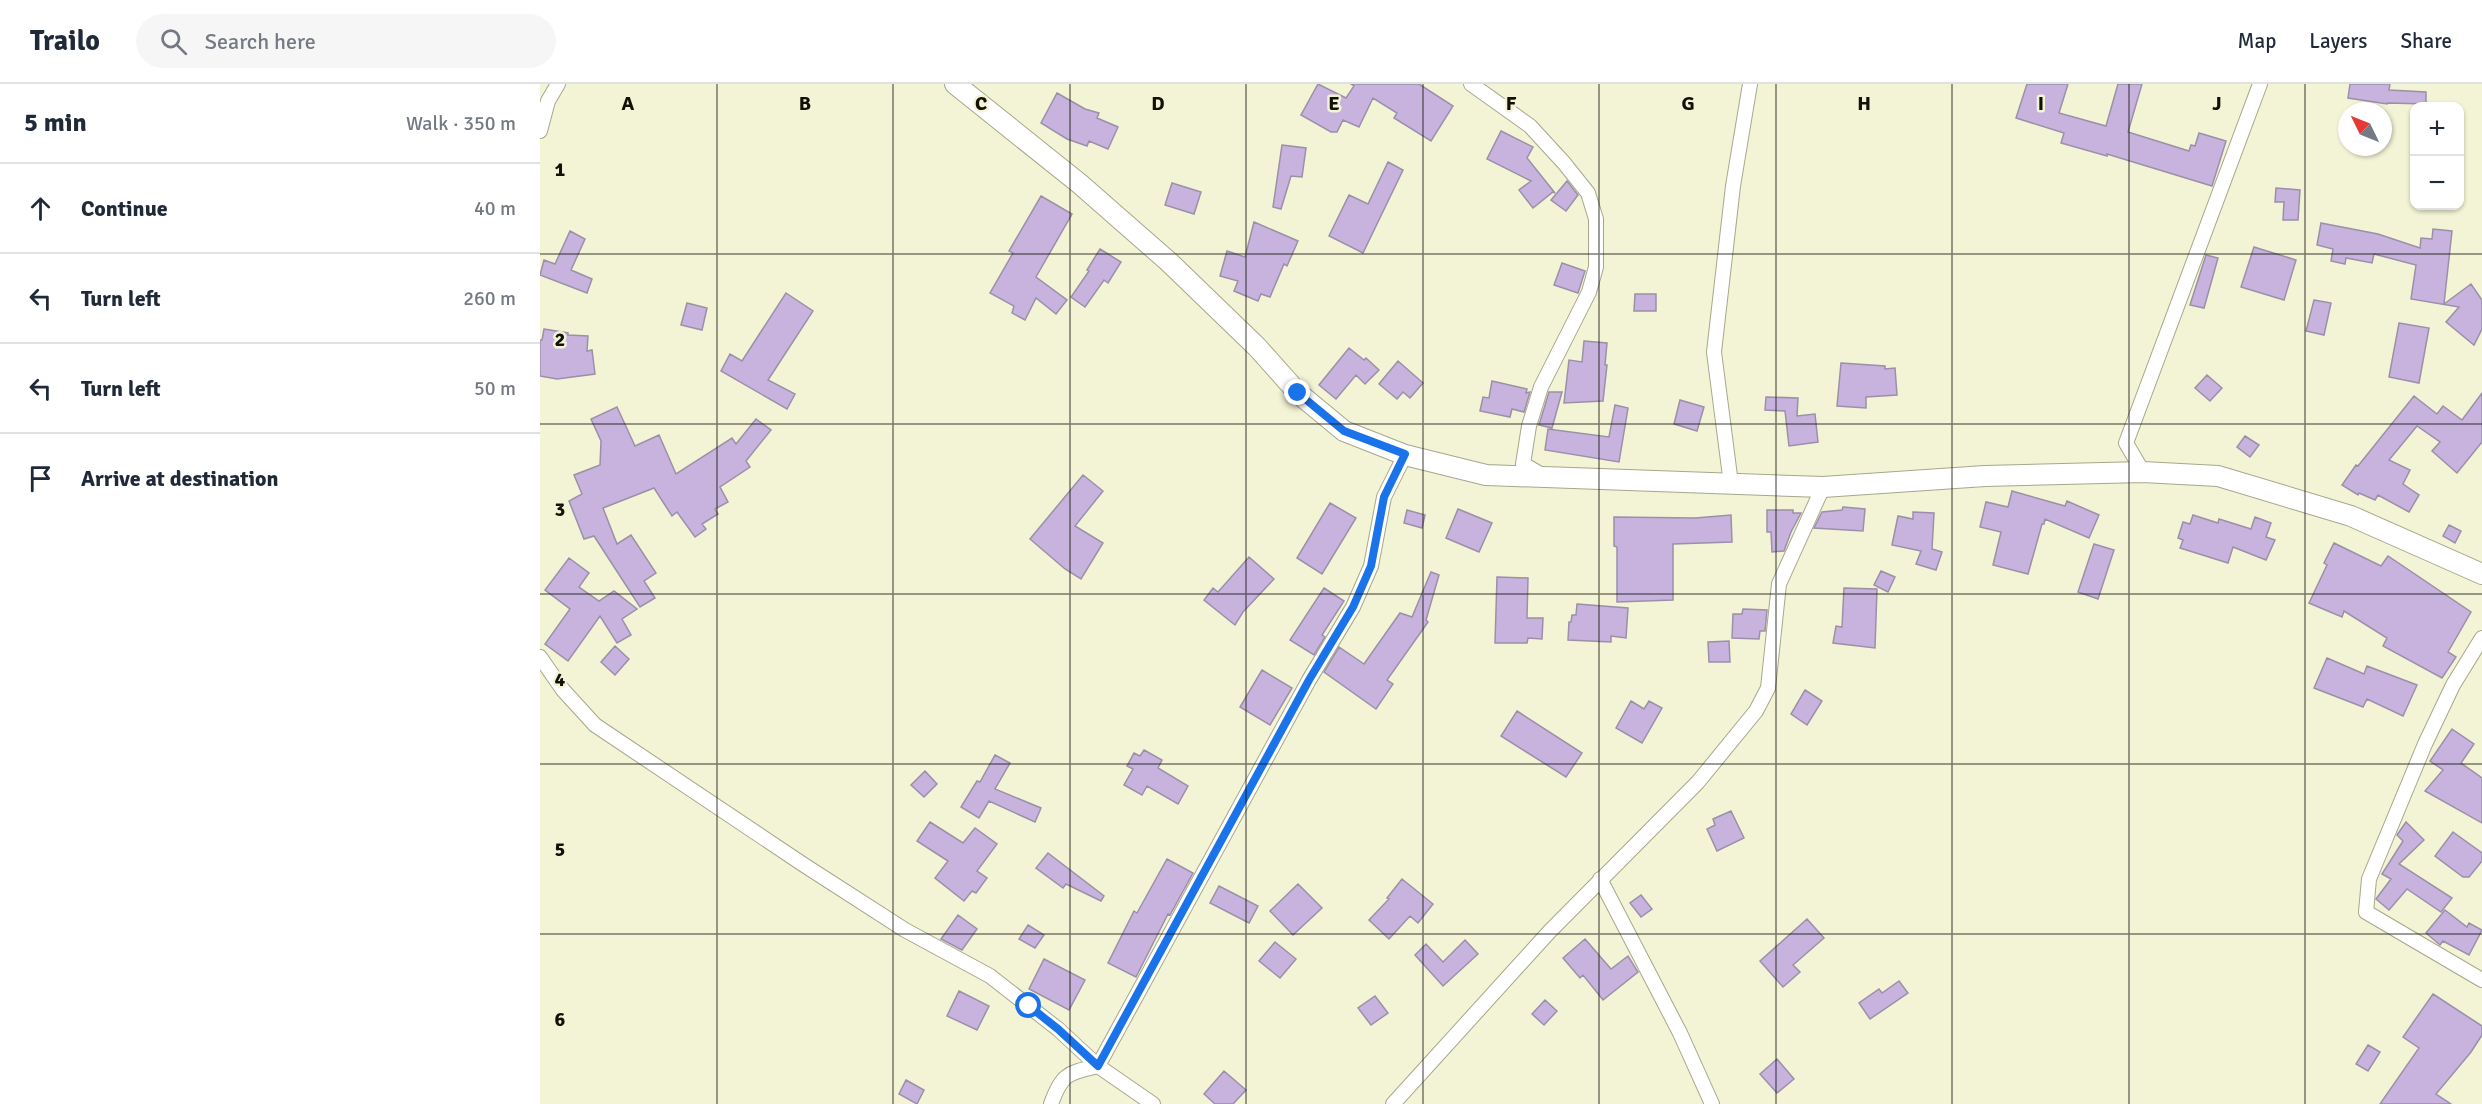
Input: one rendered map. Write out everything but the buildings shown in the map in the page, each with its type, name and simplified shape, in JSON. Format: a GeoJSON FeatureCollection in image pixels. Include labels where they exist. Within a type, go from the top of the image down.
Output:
{"type":"FeatureCollection","features":[{"type":"Feature","properties":{"kind":"street"},"geometry":{"type":"LineString","coordinates":[[540,131],[544,100],[558,84]]}},
{"type":"Feature","properties":{"kind":"street"},"geometry":{"type":"LineString","coordinates":[[955,84],[1080,184],[1160,254],[1257,347],[1298,393],[1344,431],[1405,454],[1486,475],[1823,487],[1985,476],[2143,472],[2218,476],[2340,512],[2482,574]]}},
{"type":"Feature","properties":{"kind":"street"},"geometry":{"type":"LineString","coordinates":[[1471,84],[1530,126],[1588,193],[1596,219],[1596,267],[1589,292],[1541,387],[1529,426],[1523,464],[1549,479]]}},
{"type":"Feature","properties":{"kind":"street"},"geometry":{"type":"LineString","coordinates":[[1731,484],[1714,352],[1733,186],[1750,84]]}},
{"type":"Feature","properties":{"kind":"street"},"geometry":{"type":"LineString","coordinates":[[2143,472],[2126,442],[2260,84]]}},
{"type":"Feature","properties":{"kind":"street"},"geometry":{"type":"LineString","coordinates":[[1098,1066],[1309,680],[1353,607],[1371,566],[1384,497],[1405,454]]}},
{"type":"Feature","properties":{"kind":"street"},"geometry":{"type":"LineString","coordinates":[[1393,1104],[1600,879],[1698,782],[1756,711],[1768,688],[1779,584],[1823,487]]}},
{"type":"Feature","properties":{"kind":"street"},"geometry":{"type":"LineString","coordinates":[[2482,638],[2453,685],[2421,754],[2369,879],[2366,912],[2482,980]]}},
{"type":"Feature","properties":{"kind":"street"},"geometry":{"type":"LineString","coordinates":[[540,657],[563,690],[595,724],[804,865],[906,930],[990,976],[1058,1029],[1098,1066],[1153,1104]]}},
{"type":"Feature","properties":{"kind":"street"},"geometry":{"type":"LineString","coordinates":[[1600,879],[1680,1033],[1712,1104]]}},
{"type":"Feature","properties":{"kind":"street"},"geometry":{"type":"LineString","coordinates":[[1051,1104],[1056,1089],[1066,1076],[1075,1070],[1098,1066]]}},
{"type":"Feature","properties":{"kind":"route"},"geometry":{"type":"LineString","coordinates":[[1029,1006],[1098,1066],[1309,680],[1353,607],[1371,566],[1384,497],[1405,454],[1344,431],[1298,393]]}}]}
